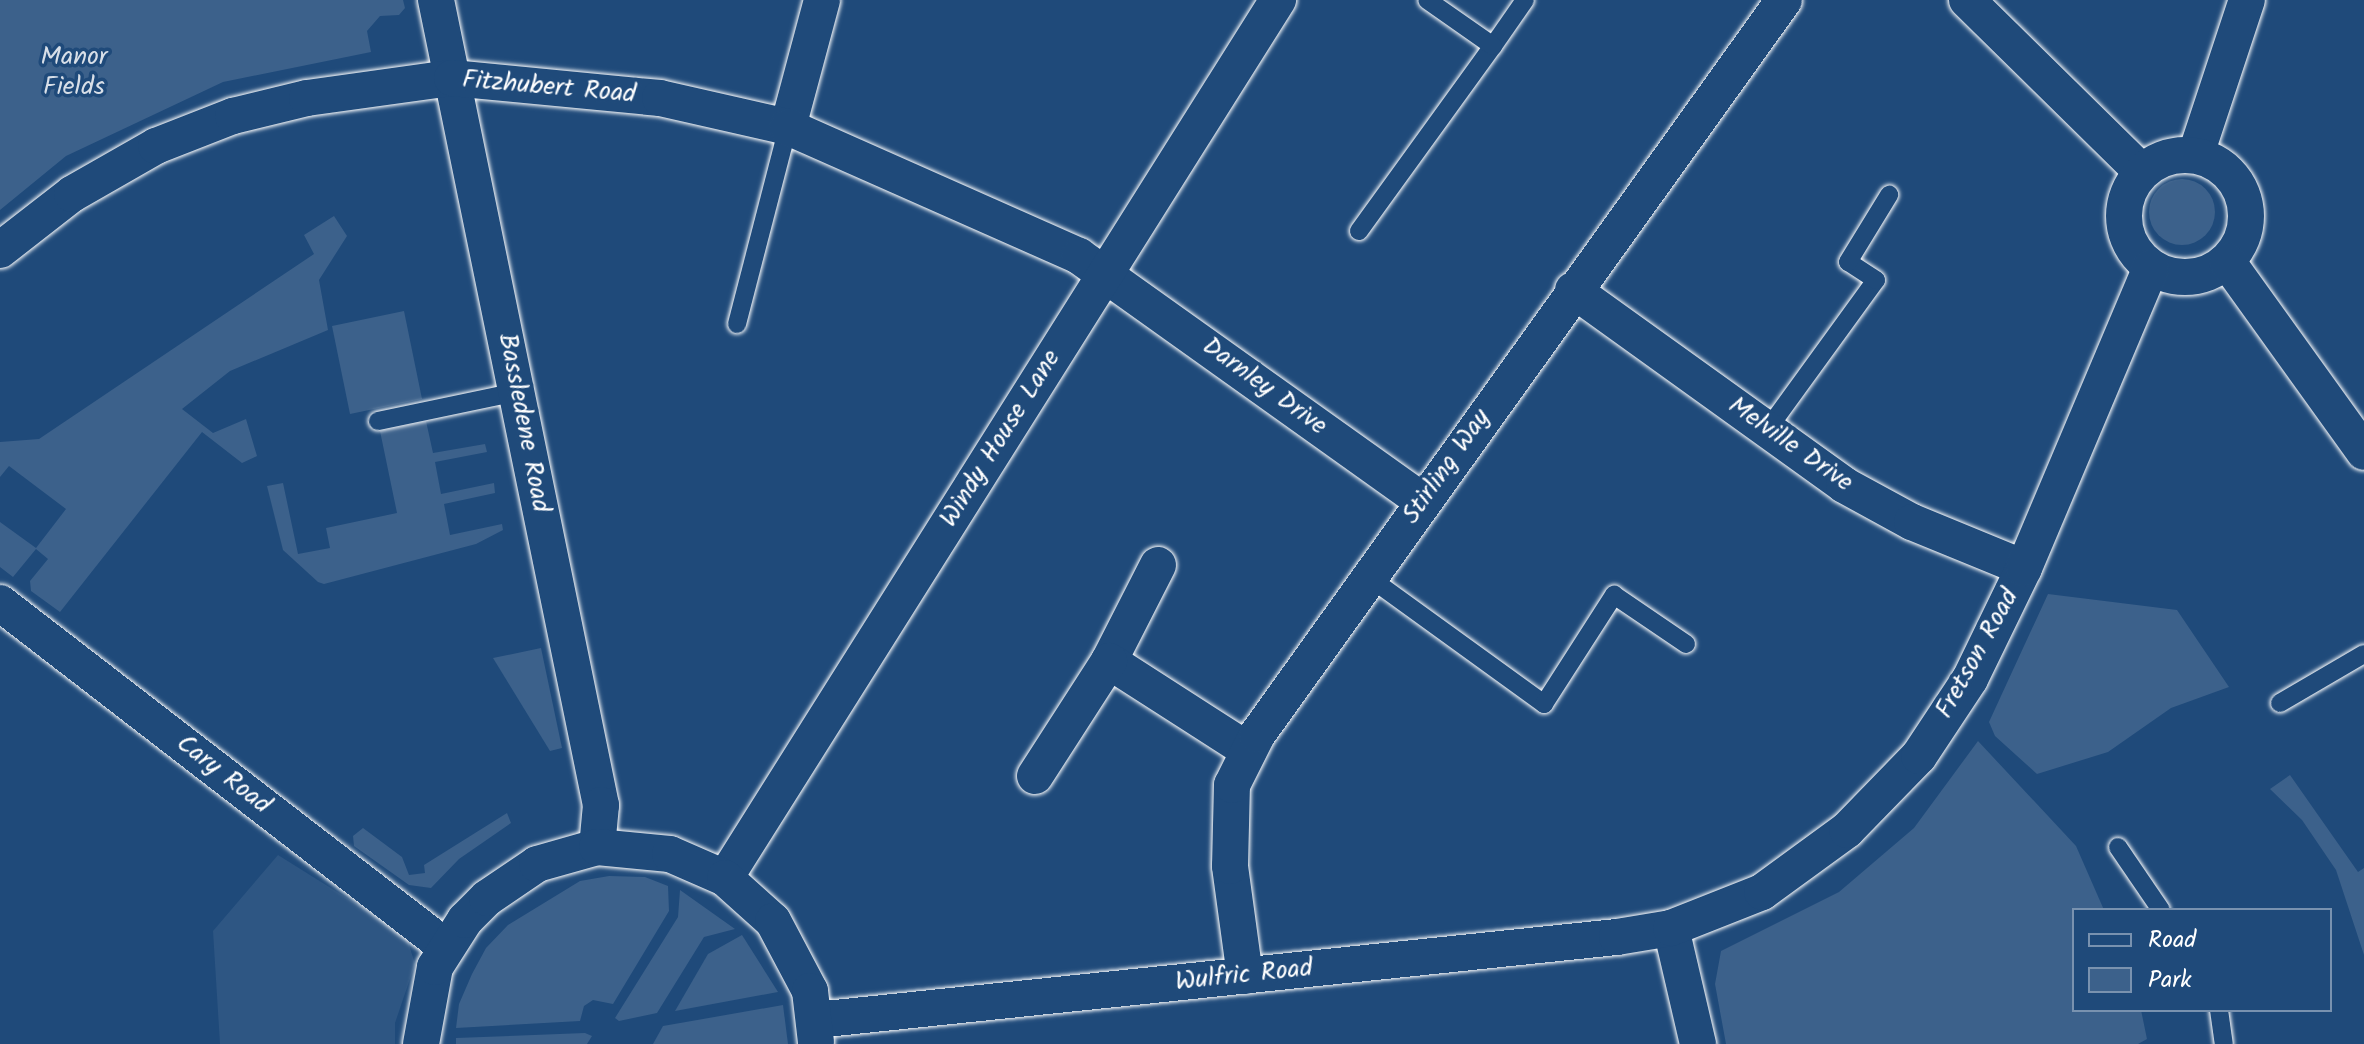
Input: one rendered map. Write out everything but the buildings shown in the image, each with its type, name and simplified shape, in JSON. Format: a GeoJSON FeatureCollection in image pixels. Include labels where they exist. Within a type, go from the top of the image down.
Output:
{"type":"FeatureCollection","features":[{"type":"Feature","properties":{"kind":"street","name":"Bassledene Road"},"geometry":{"type":"LineString","coordinates":[[436,0],[601,805],[597,847]]}},
{"type":"Feature","properties":{"kind":"street"},"geometry":{"type":"LineString","coordinates":[[788,127],[822,0]]}},
{"type":"Feature","properties":{"kind":"street","name":"Windy House Lane"},"geometry":{"type":"LineString","coordinates":[[725,878],[1278,0]]}},
{"type":"Feature","properties":{"kind":"street","name":"Stirling Way"},"geometry":{"type":"LineString","coordinates":[[1245,976],[1230,866],[1232,785],[1249,751],[1573,290],[1784,0]]}},
{"type":"Feature","properties":{"kind":"street"},"geometry":{"type":"LineString","coordinates":[[1967,0],[2142,172]]}},
{"type":"Feature","properties":{"kind":"street"},"geometry":{"type":"LineString","coordinates":[[2196,154],[2247,0]]}},
{"type":"Feature","properties":{"kind":"street","name":"Fitzhubert Road"},"geometry":{"type":"LineString","coordinates":[[0,250],[72,194],[156,146],[233,116],[350,90],[452,78],[660,98],[788,127],[1079,256],[1104,274]]}},
{"type":"Feature","properties":{"kind":"street"},"geometry":{"type":"LineString","coordinates":[[2196,154],[2232,175],[2243,194],[2244,235],[2227,261],[2199,276],[2174,276],[2151,268],[2138,256],[2124,222],[2130,187],[2142,172],[2157,160],[2196,154]]}},
{"type":"Feature","properties":{"kind":"street"},"geometry":{"type":"LineString","coordinates":[[2227,261],[2364,452]]}},
{"type":"Feature","properties":{"kind":"street","name":"Fretson Road"},"geometry":{"type":"LineString","coordinates":[[1671,928],[1762,892],[1847,830],[1919,756],[1970,679],[2024,568],[2151,268]]}},
{"type":"Feature","properties":{"kind":"street","name":"Darnley Drive"},"geometry":{"type":"LineString","coordinates":[[1104,274],[1423,501]]}},
{"type":"Feature","properties":{"kind":"street","name":"Melville Drive"},"geometry":{"type":"LineString","coordinates":[[1573,290],[1844,485],[1912,522],[2024,568]]}},
{"type":"Feature","properties":{"kind":"street"},"geometry":{"type":"LineString","coordinates":[[1035,776],[1109,661],[1158,565]]}},
{"type":"Feature","properties":{"kind":"street","name":"Cary Road"},"geometry":{"type":"LineString","coordinates":[[0,603],[446,947]]}},
{"type":"Feature","properties":{"kind":"street"},"geometry":{"type":"LineString","coordinates":[[1109,661],[1249,751]]}},
{"type":"Feature","properties":{"kind":"street"},"geometry":{"type":"LineString","coordinates":[[421,1044],[428,989],[446,947],[487,898],[537,864],[597,847],[670,854],[725,878],[773,921],[795,954],[816,1032]]}},
{"type":"Feature","properties":{"kind":"street"},"geometry":{"type":"LineString","coordinates":[[1671,928],[1698,1044]]}},
{"type":"Feature","properties":{"kind":"street","name":"Wulfric Road"},"geometry":{"type":"LineString","coordinates":[[816,1032],[1245,976],[1671,928]]}},
{"type":"Feature","properties":{"kind":"lane"},"geometry":{"type":"LineString","coordinates":[[1427,0],[1493,46]]}},
{"type":"Feature","properties":{"kind":"lane"},"geometry":{"type":"LineString","coordinates":[[1359,231],[1525,0]]}},
{"type":"Feature","properties":{"kind":"lane"},"geometry":{"type":"LineString","coordinates":[[737,324],[788,127]]}},
{"type":"Feature","properties":{"kind":"lane"},"geometry":{"type":"LineString","coordinates":[[1767,430],[1876,280],[1848,262],[1889,195]]}},
{"type":"Feature","properties":{"kind":"lane"},"geometry":{"type":"LineString","coordinates":[[378,421],[517,392]]}},
{"type":"Feature","properties":{"kind":"lane"},"geometry":{"type":"LineString","coordinates":[[1370,578],[1544,704],[1614,595],[1686,644]]}},
{"type":"Feature","properties":{"kind":"lane"},"geometry":{"type":"LineString","coordinates":[[2280,703],[2364,654]]}},
{"type":"Feature","properties":{"kind":"lane"},"geometry":{"type":"LineString","coordinates":[[2118,847],[2160,908]]}},
{"type":"Feature","properties":{"kind":"lane"},"geometry":{"type":"LineString","coordinates":[[2219,1012],[2224,1044]]}},
{"type":"Feature","properties":{"kind":"shaded area"},"geometry":{"type":"Polygon","coordinates":[[[278,855],[406,935],[415,964],[395,1023],[395,1044],[220,1044],[213,931],[278,855]]]}},
{"type":"Feature","properties":{"kind":"green space","name":"Manor Fields"},"geometry":{"type":"Polygon","coordinates":[[[0,0],[403,0],[405,8],[399,15],[380,16],[367,31],[371,52],[223,82],[66,156],[0,210],[0,0]]]}},
{"type":"Feature","properties":{"kind":"green space"},"geometry":{"type":"Polygon","coordinates":[[[2175,179],[2189,179],[2201,184],[2210,193],[2215,212],[2213,225],[2206,236],[2189,245],[2175,245],[2163,240],[2154,231],[2149,219],[2149,205],[2154,193],[2163,184],[2175,179]]]}},
{"type":"Feature","properties":{"kind":"green space"},"geometry":{"type":"Polygon","coordinates":[[[334,216],[347,236],[319,280],[328,330],[230,371],[182,409],[213,433],[246,419],[257,456],[242,463],[202,432],[60,612],[31,591],[30,581],[48,559],[36,549],[13,577],[0,567],[0,522],[36,548],[66,509],[9,466],[0,477],[0,442],[39,439],[314,254],[304,235],[334,216]]]}},
{"type":"Feature","properties":{"kind":"green space"},"geometry":{"type":"Polygon","coordinates":[[[404,311],[422,399],[350,414],[332,326],[404,311]]]}},
{"type":"Feature","properties":{"kind":"green space"},"geometry":{"type":"Polygon","coordinates":[[[426,421],[433,453],[485,444],[487,452],[435,462],[441,494],[494,483],[495,493],[444,504],[450,535],[502,524],[503,530],[476,544],[324,584],[318,582],[283,550],[267,486],[283,483],[298,554],[330,548],[326,528],[397,513],[380,431],[426,421]]]}},
{"type":"Feature","properties":{"kind":"green space"},"geometry":{"type":"Polygon","coordinates":[[[2048,594],[2177,610],[2229,687],[2171,708],[2108,752],[2037,774],[1995,736],[1989,722],[2048,594]]]}},
{"type":"Feature","properties":{"kind":"green space"},"geometry":{"type":"Polygon","coordinates":[[[541,648],[562,748],[550,751],[493,658],[541,648]]]}},
{"type":"Feature","properties":{"kind":"green space"},"geometry":{"type":"Polygon","coordinates":[[[1978,741],[2076,846],[2103,908],[2072,908],[2072,1012],[2141,1012],[2147,1039],[2138,1044],[1726,1044],[1715,984],[1721,951],[1839,892],[1914,828],[1978,741]]]}},
{"type":"Feature","properties":{"kind":"green space"},"geometry":{"type":"Polygon","coordinates":[[[2290,775],[2358,872],[2364,868],[2364,955],[2336,870],[2302,820],[2270,789],[2290,775]]]}},
{"type":"Feature","properties":{"kind":"green space"},"geometry":{"type":"Polygon","coordinates":[[[507,813],[511,823],[459,859],[431,888],[409,885],[354,846],[353,836],[363,828],[402,857],[409,875],[425,873],[424,865],[507,813]]]}},
{"type":"Feature","properties":{"kind":"green space"},"geometry":{"type":"Polygon","coordinates":[[[609,876],[645,877],[668,886],[669,911],[613,1004],[593,1000],[584,1006],[580,1021],[456,1028],[459,1004],[472,974],[486,948],[508,925],[580,881],[609,876]]]}},
{"type":"Feature","properties":{"kind":"green space"},"geometry":{"type":"Polygon","coordinates":[[[680,890],[735,929],[704,937],[657,1013],[619,1021],[615,1018],[678,917],[680,890]]]}},
{"type":"Feature","properties":{"kind":"green space"},"geometry":{"type":"Polygon","coordinates":[[[742,935],[778,992],[675,1011],[708,954],[742,935]]]}},
{"type":"Feature","properties":{"kind":"green space"},"geometry":{"type":"Polygon","coordinates":[[[783,1005],[788,1044],[653,1044],[663,1026],[783,1005]]]}},
{"type":"Feature","properties":{"kind":"green space"},"geometry":{"type":"Polygon","coordinates":[[[585,1033],[592,1036],[587,1044],[456,1044],[456,1038],[585,1033]]]}}]}
